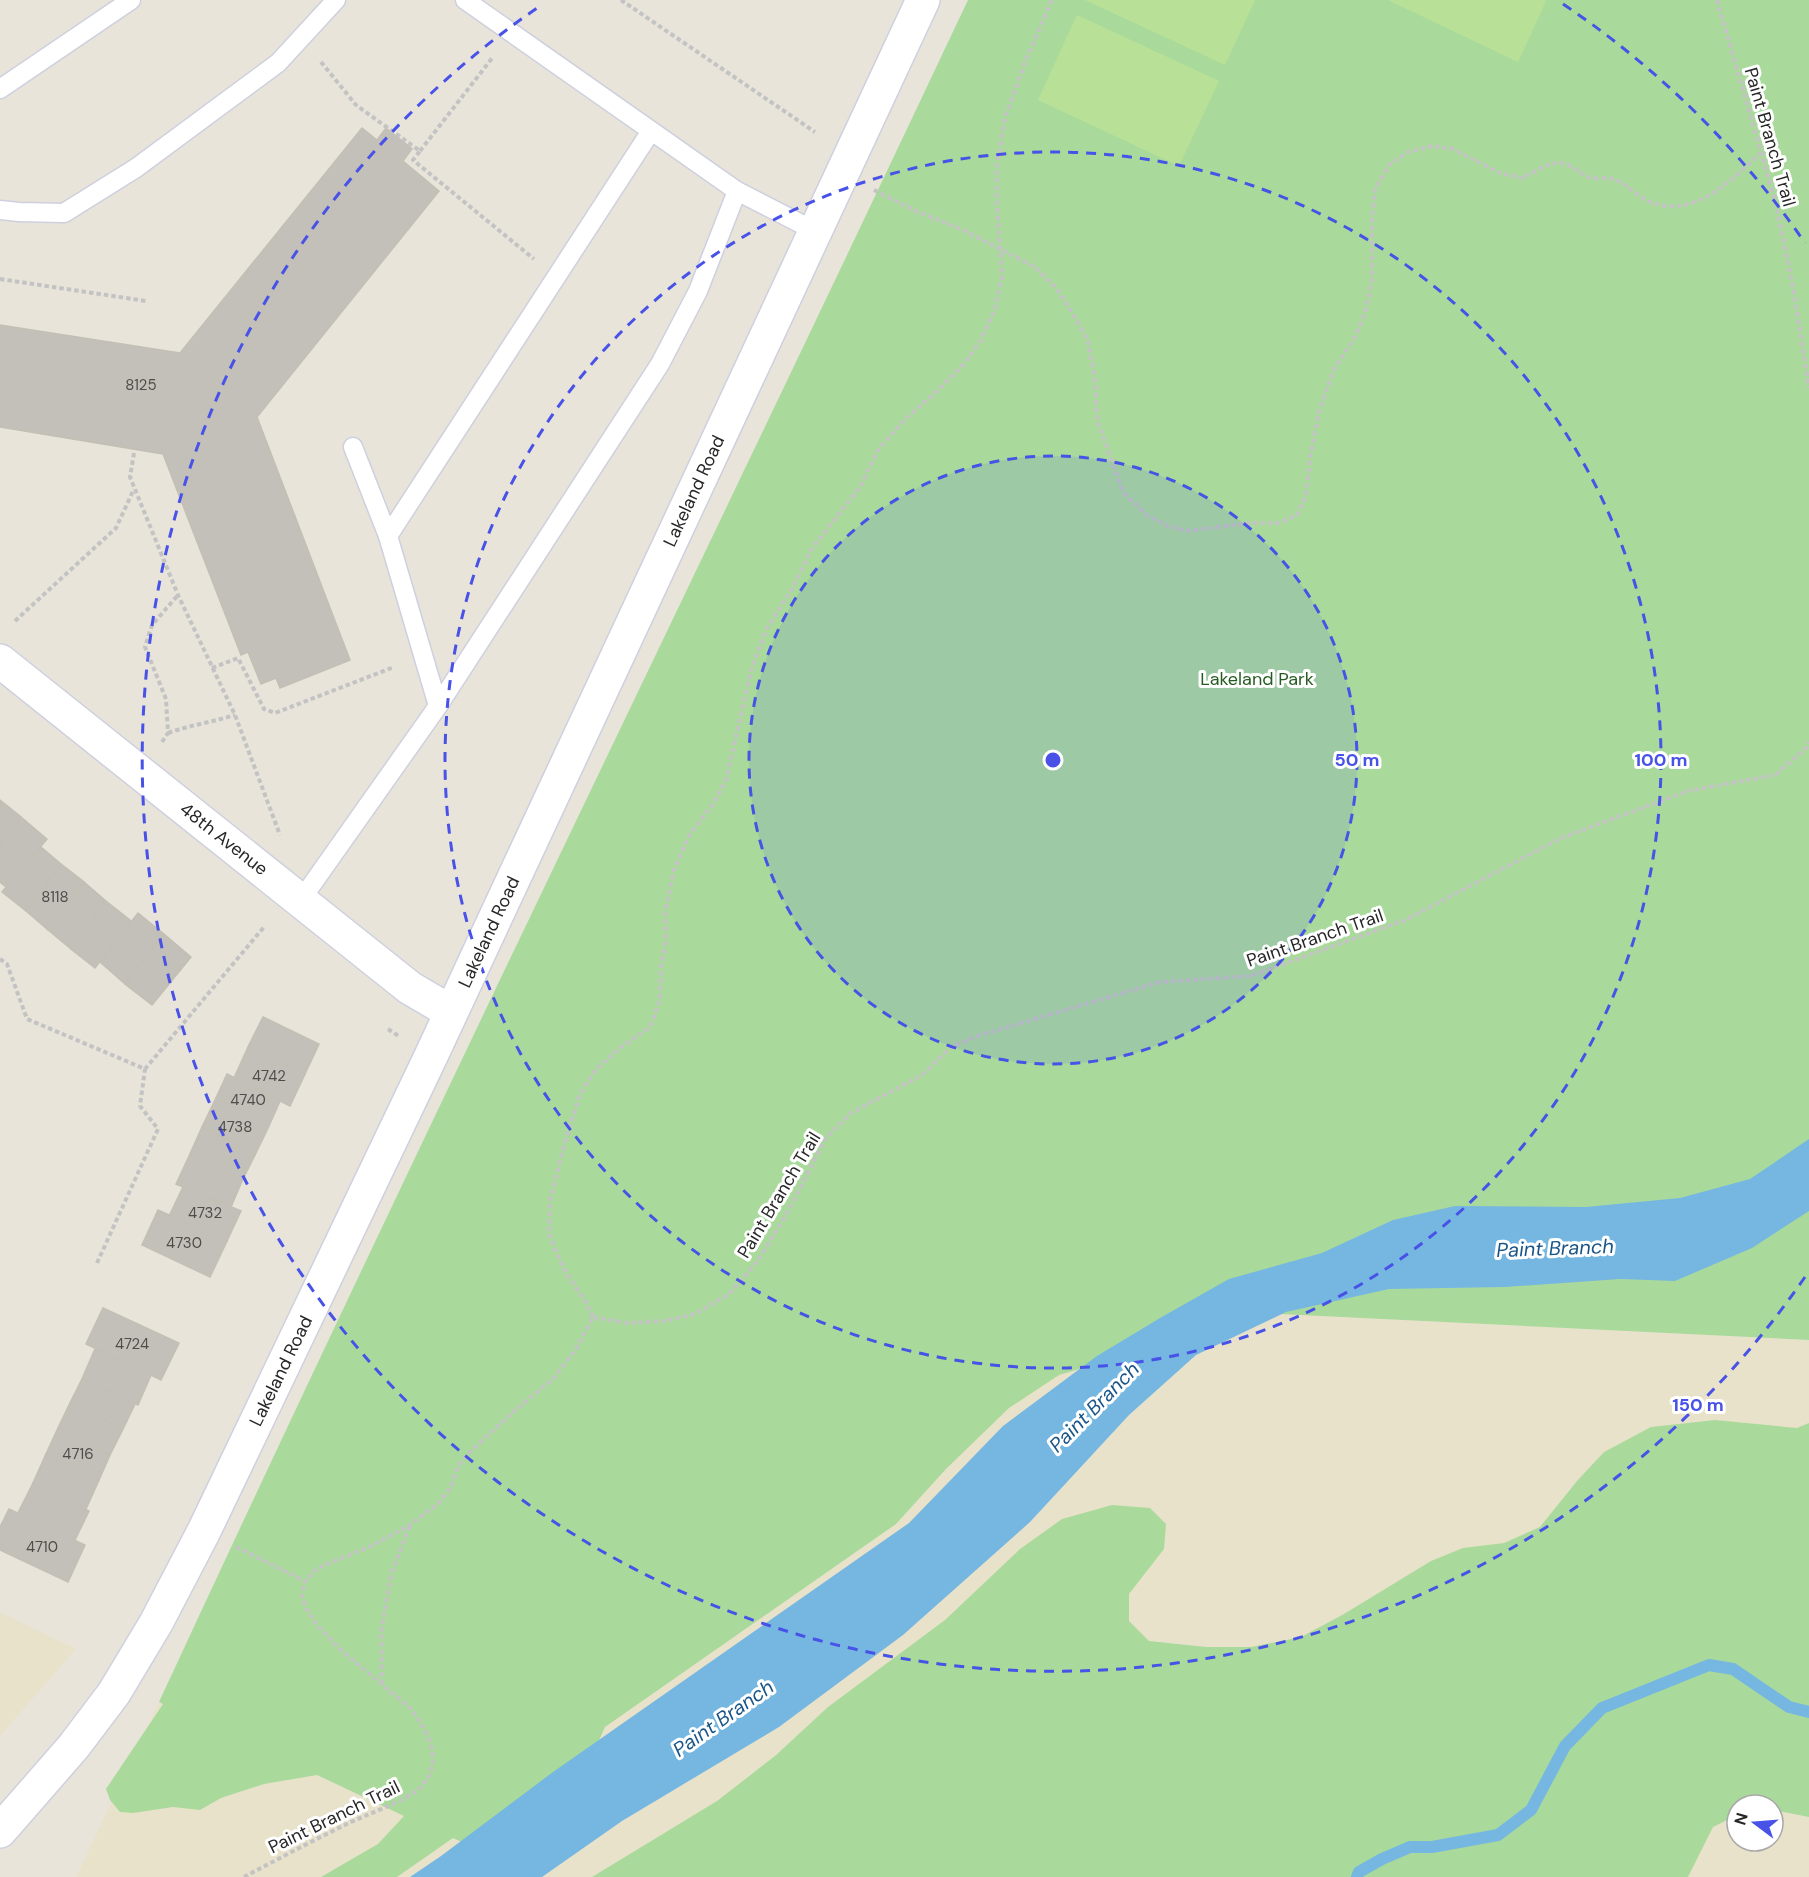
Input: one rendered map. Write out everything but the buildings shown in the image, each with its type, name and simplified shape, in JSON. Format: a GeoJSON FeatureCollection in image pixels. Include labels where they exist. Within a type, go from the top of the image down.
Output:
{"type":"FeatureCollection","features":[{"type":"Feature","properties":{"kind":"street","name":"Lakeland Road"},"geometry":{"type":"LineString","coordinates":[[0,1831],[74,1746],[114,1693],[204,1532],[452,1012],[923,0]]}},
{"type":"Feature","properties":{"kind":"street","name":"48th Avenue"},"geometry":{"type":"LineString","coordinates":[[0,661],[410,988],[452,1012]]}},
{"type":"Feature","properties":{"kind":"lane"},"geometry":{"type":"LineString","coordinates":[[0,89],[131,0]]}},
{"type":"Feature","properties":{"kind":"lane"},"geometry":{"type":"LineString","coordinates":[[0,210],[64,213],[136,168],[278,63],[336,0]]}},
{"type":"Feature","properties":{"kind":"lane"},"geometry":{"type":"LineString","coordinates":[[465,0],[737,191],[815,231]]}},
{"type":"Feature","properties":{"kind":"lane"},"geometry":{"type":"LineString","coordinates":[[388,536],[651,131]]}},
{"type":"Feature","properties":{"kind":"lane"},"geometry":{"type":"LineString","coordinates":[[301,900],[438,706],[660,364],[698,291],[737,191]]}},
{"type":"Feature","properties":{"kind":"lane"},"geometry":{"type":"LineString","coordinates":[[353,447],[388,536],[438,706]]}},
{"type":"Feature","properties":{"kind":"path"},"geometry":{"type":"LineString","coordinates":[[621,0],[815,132]]}},
{"type":"Feature","properties":{"kind":"path"},"geometry":{"type":"LineString","coordinates":[[204,1532],[305,1581],[318,1568],[371,1546],[410,1525],[439,1503],[451,1487],[458,1466],[469,1453],[513,1412],[554,1379],[576,1349],[593,1317],[563,1268],[549,1234],[550,1200],[580,1094],[596,1069],[620,1048],[650,1027],[660,1000],[661,966],[666,941],[665,911],[674,870],[690,834],[714,804],[726,780],[752,667],[767,628],[792,589],[813,547],[860,487],[878,450],[904,420],[963,365],[981,340],[995,309],[1002,277],[997,165],[1005,118],[1025,62],[1052,0]]}},
{"type":"Feature","properties":{"kind":"path","name":"Paint Branch Trail"},"geometry":{"type":"LineString","coordinates":[[1717,0],[1776,204],[1794,293],[1809,388]]}},
{"type":"Feature","properties":{"kind":"path"},"geometry":{"type":"LineString","coordinates":[[511,32],[413,160],[556,277]]}},
{"type":"Feature","properties":{"kind":"path"},"geometry":{"type":"LineString","coordinates":[[301,39],[356,105],[420,151]]}},
{"type":"Feature","properties":{"kind":"path"},"geometry":{"type":"LineString","coordinates":[[873,189],[918,212],[961,229],[1035,267],[1057,289],[1088,341],[1095,379],[1097,420],[1123,492],[1148,516],[1168,526],[1187,531],[1249,523],[1279,523],[1297,515],[1305,496],[1319,412],[1334,369],[1354,339],[1365,313],[1372,280],[1372,219],[1375,189],[1389,165],[1407,152],[1432,146],[1453,149],[1500,173],[1523,178],[1553,163],[1568,165],[1580,174],[1595,179],[1604,176],[1618,180],[1646,199],[1664,206],[1684,206],[1707,198],[1761,153]]}},
{"type":"Feature","properties":{"kind":"path"},"geometry":{"type":"LineString","coordinates":[[0,279],[146,301]]}},
{"type":"Feature","properties":{"kind":"path"},"geometry":{"type":"LineString","coordinates":[[134,453],[130,477],[178,595],[235,715],[282,841]]}},
{"type":"Feature","properties":{"kind":"path"},"geometry":{"type":"LineString","coordinates":[[15,621],[116,528],[135,489]]}},
{"type":"Feature","properties":{"kind":"path"},"geometry":{"type":"LineString","coordinates":[[168,733],[166,699],[145,647],[152,625],[178,595]]}},
{"type":"Feature","properties":{"kind":"path"},"geometry":{"type":"LineString","coordinates":[[213,668],[238,658],[264,709],[274,713],[423,656]]}},
{"type":"Feature","properties":{"kind":"path"},"geometry":{"type":"LineString","coordinates":[[162,742],[168,733],[190,725],[215,722],[235,715]]}},
{"type":"Feature","properties":{"kind":"path","name":"Paint Branch Trail"},"geometry":{"type":"LineString","coordinates":[[593,1317],[627,1323],[664,1321],[695,1314],[729,1294],[757,1262],[785,1217],[826,1138],[851,1113],[922,1075],[951,1048],[974,1037],[1160,982],[1251,976],[1405,920],[1561,838],[1688,791],[1775,775],[1807,747],[1809,742]]}},
{"type":"Feature","properties":{"kind":"path"},"geometry":{"type":"LineString","coordinates":[[97,1263],[158,1129],[140,1106],[145,1069],[264,927]]}},
{"type":"Feature","properties":{"kind":"path"},"geometry":{"type":"LineString","coordinates":[[0,959],[7,964],[27,1019],[145,1069]]}},
{"type":"Feature","properties":{"kind":"path"},"geometry":{"type":"LineString","coordinates":[[382,1685],[381,1632],[391,1575],[410,1525]]}},
{"type":"Feature","properties":{"kind":"path","name":"Paint Branch Trail"},"geometry":{"type":"LineString","coordinates":[[244,1877],[346,1824],[409,1795],[421,1787],[430,1775],[433,1753],[427,1733],[410,1708],[341,1650],[316,1624],[302,1596],[305,1581]]}},
{"type":"Feature","properties":{"kind":"shaded area"},"geometry":{"type":"Polygon","coordinates":[[[1238,1312],[1809,1340],[1809,1877],[76,1877],[159,1702],[532,1875],[725,1471],[1100,1363],[1238,1312]]]}},
{"type":"Feature","properties":{"kind":"shaded area"},"geometry":{"type":"Polygon","coordinates":[[[0,1612],[76,1649],[0,1736],[0,1612]]]}},
{"type":"Feature","properties":{"kind":"green space","name":"Lakeland Park"},"geometry":{"type":"Polygon","coordinates":[[[968,0],[1809,0],[1809,1340],[1238,1312],[1100,1363],[1059,1375],[1009,1408],[946,1469],[896,1524],[605,1727],[541,1869],[532,1875],[453,1838],[397,1877],[321,1877],[378,1844],[404,1816],[317,1775],[264,1784],[221,1798],[200,1810],[173,1807],[133,1813],[120,1812],[110,1800],[106,1789],[163,1704],[159,1702],[359,1275],[968,0]]]}},
{"type":"Feature","properties":{"kind":"green space"},"geometry":{"type":"Polygon","coordinates":[[[1085,0],[1255,0],[1225,65],[1085,0]]]}},
{"type":"Feature","properties":{"kind":"green space"},"geometry":{"type":"Polygon","coordinates":[[[1388,0],[1543,0],[1546,1],[1518,62],[1388,0]]]}},
{"type":"Feature","properties":{"kind":"green space"},"geometry":{"type":"Polygon","coordinates":[[[1077,15],[1219,81],[1179,166],[1038,100],[1077,15]]]}},
{"type":"Feature","properties":{"kind":"green space"},"geometry":{"type":"Polygon","coordinates":[[[1715,1420],[1797,1428],[1809,1423],[1809,1817],[1785,1812],[1785,1793],[1725,1793],[1725,1821],[1713,1827],[1688,1877],[592,1877],[717,1801],[775,1756],[828,1707],[945,1620],[1020,1549],[1062,1519],[1112,1505],[1150,1508],[1166,1524],[1164,1549],[1129,1594],[1129,1621],[1149,1641],[1206,1647],[1251,1647],[1301,1637],[1344,1614],[1431,1561],[1463,1548],[1504,1543],[1540,1527],[1604,1452],[1651,1427],[1715,1420]]]}},
{"type":"Feature","properties":{"kind":"water","name":"Paint Branch"},"geometry":{"type":"Polygon","coordinates":[[[1809,1139],[1809,1211],[1752,1248],[1675,1281],[1620,1279],[1505,1287],[1389,1289],[1286,1312],[1196,1355],[1129,1415],[1030,1522],[903,1635],[779,1727],[622,1821],[542,1877],[410,1877],[553,1772],[909,1523],[1003,1426],[1097,1356],[1229,1279],[1322,1253],[1393,1220],[1455,1206],[1586,1207],[1680,1198],[1750,1179],[1809,1139]]]}},
{"type":"Feature","properties":{"kind":"waterway"},"geometry":{"type":"LineString","coordinates":[[1357,1877],[1359,1872],[1410,1847],[1432,1847],[1498,1835],[1531,1810],[1565,1746],[1602,1708],[1709,1665],[1733,1669],[1789,1707],[1809,1712]]}}]}
